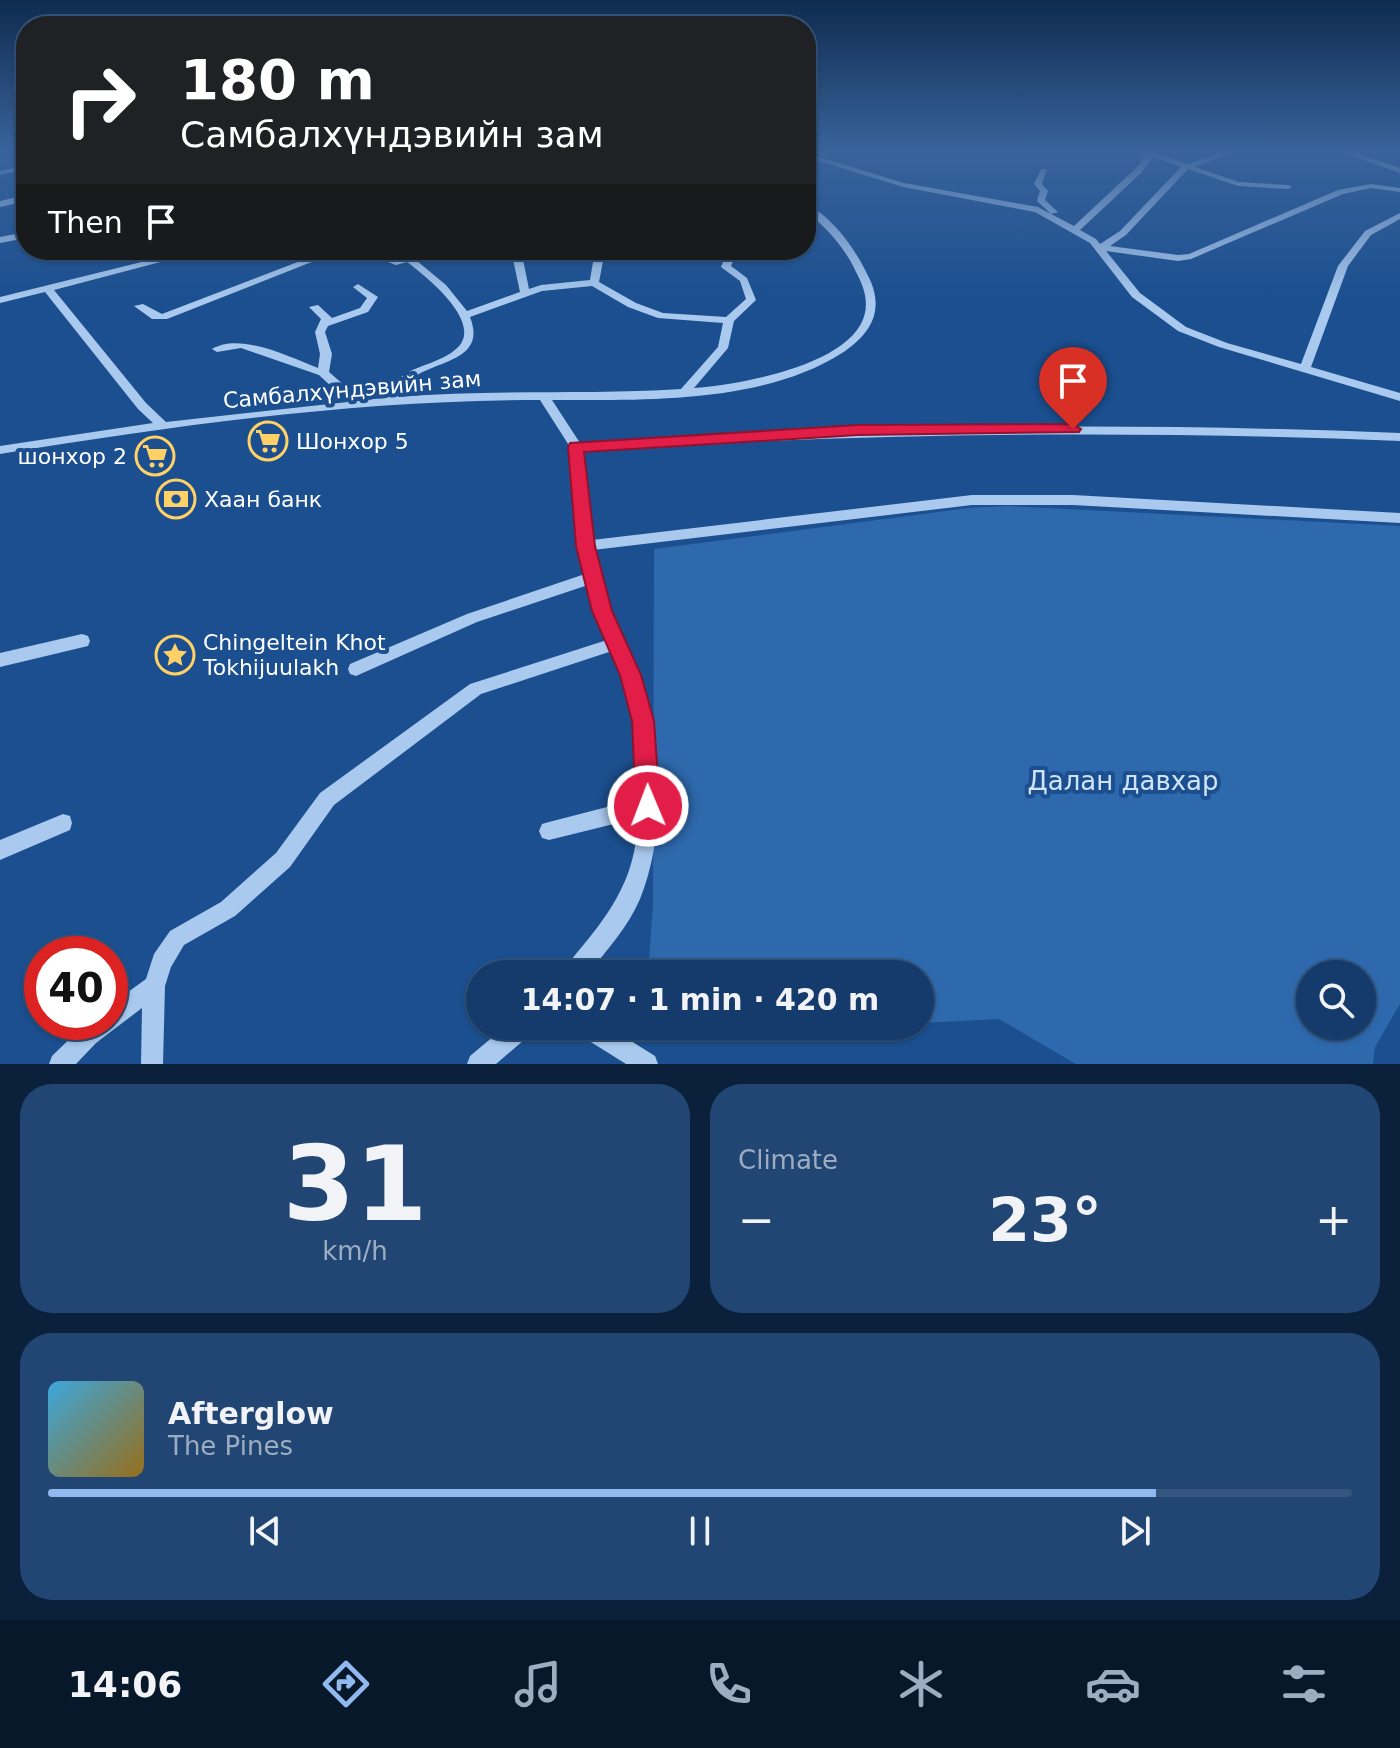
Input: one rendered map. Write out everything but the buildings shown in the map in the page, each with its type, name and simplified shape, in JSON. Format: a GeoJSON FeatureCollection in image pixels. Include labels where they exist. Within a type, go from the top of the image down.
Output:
{"type":"FeatureCollection","features":[{"type":"Feature","properties":{"kind":"street"},"geometry":{"type":"LineString","coordinates":[[987,201],[1036,210],[1077,227]]}},
{"type":"Feature","properties":{"kind":"street"},"geometry":{"type":"LineString","coordinates":[[1041,201],[1101,248],[1136,295],[1173,324],[1205,339],[1400,397]]}},
{"type":"Feature","properties":{"kind":"street"},"geometry":{"type":"LineString","coordinates":[[1077,227],[1106,201]]}},
{"type":"Feature","properties":{"kind":"street"},"geometry":{"type":"LineString","coordinates":[[1101,248],[1123,233],[1152,201]]}},
{"type":"Feature","properties":{"kind":"street"},"geometry":{"type":"LineString","coordinates":[[1101,248],[1178,258],[1191,256],[1321,201]]}},
{"type":"Feature","properties":{"kind":"street","name":"Самбалхүндэвийн зам"},"geometry":{"type":"LineString","coordinates":[[0,450],[389,401],[446,396],[686,390],[748,385],[795,375],[839,354],[865,328],[873,305],[862,272],[841,238],[816,216]]}},
{"type":"Feature","properties":{"kind":"street"},"geometry":{"type":"LineString","coordinates":[[1305,368],[1343,266],[1368,233],[1400,216]]}},
{"type":"Feature","properties":{"kind":"street"},"geometry":{"type":"LineString","coordinates":[[0,300],[162,260]]}},
{"type":"Feature","properties":{"kind":"street"},"geometry":{"type":"LineString","coordinates":[[139,306],[156,317],[163,317],[311,260]]}},
{"type":"Feature","properties":{"kind":"street"},"geometry":{"type":"LineString","coordinates":[[389,401],[406,378],[452,357],[466,346],[468,330],[458,302],[433,276],[411,260]]}},
{"type":"Feature","properties":{"kind":"street"},"geometry":{"type":"LineString","coordinates":[[518,260],[525,292]]}},
{"type":"Feature","properties":{"kind":"street"},"geometry":{"type":"LineString","coordinates":[[594,283],[598,260]]}},
{"type":"Feature","properties":{"kind":"street"},"geometry":{"type":"LineString","coordinates":[[686,390],[723,348],[729,320],[751,300],[744,280],[726,267],[729,260]]}},
{"type":"Feature","properties":{"kind":"street"},"geometry":{"type":"LineString","coordinates":[[463,316],[525,292],[567,283],[594,283],[632,305],[662,316],[729,320]]}},
{"type":"Feature","properties":{"kind":"street"},"geometry":{"type":"LineString","coordinates":[[324,324],[364,310],[373,297],[358,287]]}},
{"type":"Feature","properties":{"kind":"street"},"geometry":{"type":"LineString","coordinates":[[48,289],[142,406],[164,427]]}},
{"type":"Feature","properties":{"kind":"street"},"geometry":{"type":"LineString","coordinates":[[314,307],[327,318],[320,332],[326,354],[323,373]]}},
{"type":"Feature","properties":{"kind":"street"},"geometry":{"type":"LineString","coordinates":[[217,349],[242,345],[323,373],[359,405]]}},
{"type":"Feature","properties":{"kind":"street"},"geometry":{"type":"LineString","coordinates":[[543,395],[576,447],[585,546],[615,644],[631,675],[643,721],[647,835],[631,895],[613,926],[585,960]]}},
{"type":"Feature","properties":{"kind":"street"},"geometry":{"type":"LineString","coordinates":[[576,447],[902,429],[1120,429],[1400,437]]}},
{"type":"Feature","properties":{"kind":"street"},"geometry":{"type":"LineString","coordinates":[[585,546],[972,500],[1073,500],[1400,518]]}},
{"type":"Feature","properties":{"kind":"street"},"geometry":{"type":"LineString","coordinates":[[356,669],[472,618],[593,577]]}},
{"type":"Feature","properties":{"kind":"street"},"geometry":{"type":"LineString","coordinates":[[0,660],[82,641]]}},
{"type":"Feature","properties":{"kind":"street"},"geometry":{"type":"LineString","coordinates":[[152,1064],[154,986],[162,962],[177,938],[228,909],[283,860],[327,799],[476,689],[615,644]]}},
{"type":"Feature","properties":{"kind":"street"},"geometry":{"type":"LineString","coordinates":[[549,831],[648,806]]}},
{"type":"Feature","properties":{"kind":"street"},"geometry":{"type":"LineString","coordinates":[[0,850],[63,823]]}},
{"type":"Feature","properties":{"kind":"street"},"geometry":{"type":"LineString","coordinates":[[128,1005],[154,986]]}},
{"type":"Feature","properties":{"kind":"street"},"geometry":{"type":"LineString","coordinates":[[60,1064],[83,1040]]}},
{"type":"Feature","properties":{"kind":"street"},"geometry":{"type":"LineString","coordinates":[[486,1061],[508,1040]]}},
{"type":"Feature","properties":{"kind":"street"},"geometry":{"type":"LineString","coordinates":[[608,1040],[647,1064]]}},
{"type":"Feature","properties":{"kind":"green space","name":"Далан давхар"},"geometry":{"type":"Polygon","coordinates":[[[1008,506],[1400,526],[1400,1004],[1375,1047],[1373,1064],[1076,1064],[999,1019],[934,1022],[934,960],[649,960],[653,904],[654,549],[969,508],[1008,506]]]}},
{"type":"Feature","properties":{"kind":"place","name":"Шонхор 5"},"geometry":{"type":"Point","coordinates":[268,441]}},
{"type":"Feature","properties":{"kind":"place","name":"шонхор 2"},"geometry":{"type":"Point","coordinates":[155,456]}},
{"type":"Feature","properties":{"kind":"place","name":"Хаан банк"},"geometry":{"type":"Point","coordinates":[176,499]}},
{"type":"Feature","properties":{"kind":"place","name":"Chingeltein Khot Tokhijuulakh"},"geometry":{"type":"Point","coordinates":[175,655]}},
{"type":"Feature","properties":{"kind":"route"},"geometry":{"type":"LineString","coordinates":[[648,806],[648,755],[643,721],[631,675],[602,611],[585,546],[576,447],[858,430],[1073,429]]}}]}
